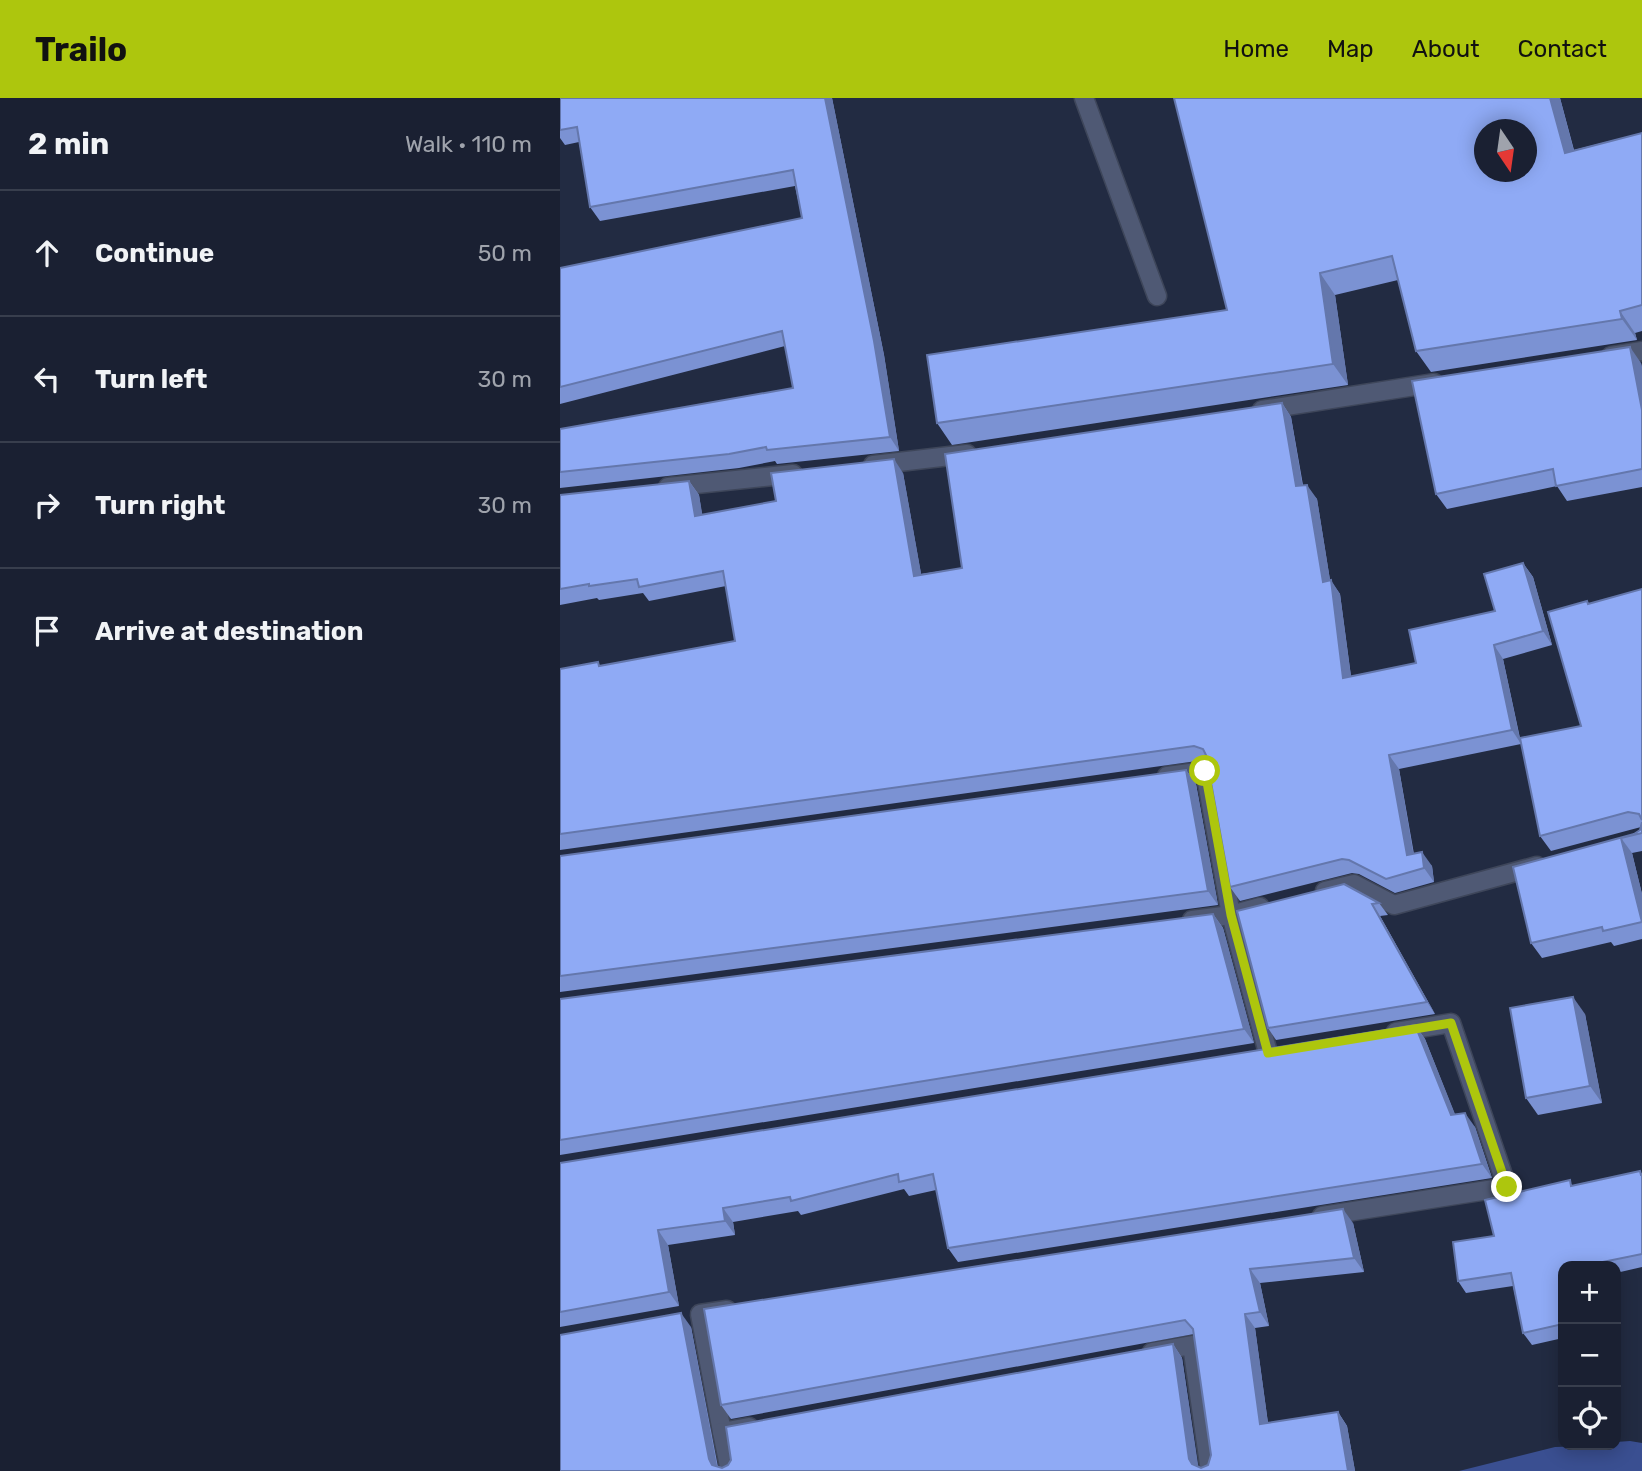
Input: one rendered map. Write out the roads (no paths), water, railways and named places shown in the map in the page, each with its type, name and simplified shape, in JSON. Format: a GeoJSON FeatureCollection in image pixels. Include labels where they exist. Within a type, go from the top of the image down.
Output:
{"type":"FeatureCollection","features":[{"type":"Feature","properties":{"kind":"street"},"geometry":{"type":"LineString","coordinates":[[1084,98],[1157,296]]}},
{"type":"Feature","properties":{"kind":"street"},"geometry":{"type":"LineString","coordinates":[[1601,358],[1642,351]]}},
{"type":"Feature","properties":{"kind":"street"},"geometry":{"type":"LineString","coordinates":[[1242,413],[1449,381]]}},
{"type":"Feature","properties":{"kind":"street"},"geometry":{"type":"LineString","coordinates":[[858,467],[980,453]]}},
{"type":"Feature","properties":{"kind":"street"},"geometry":{"type":"LineString","coordinates":[[655,489],[804,472]]}},
{"type":"Feature","properties":{"kind":"street"},"geometry":{"type":"LineString","coordinates":[[1150,778],[1205,771],[1231,915],[1268,1053]]}},
{"type":"Feature","properties":{"kind":"street"},"geometry":{"type":"LineString","coordinates":[[1304,896],[1353,884],[1394,905],[1550,863]]}},
{"type":"Feature","properties":{"kind":"street"},"geometry":{"type":"LineString","coordinates":[[1176,922],[1231,915],[1280,902]]}},
{"type":"Feature","properties":{"kind":"street"},"geometry":{"type":"LineString","coordinates":[[1301,1219],[1507,1187],[1451,1023],[1373,1036]]}},
{"type":"Feature","properties":{"kind":"street"},"geometry":{"type":"LineString","coordinates":[[730,1471],[693,1315],[741,1308]]}},
{"type":"Feature","properties":{"kind":"street"},"geometry":{"type":"LineString","coordinates":[[1138,1355],[1192,1345],[1210,1471]]}},
{"type":"Feature","properties":{"kind":"street"},"geometry":{"type":"LineString","coordinates":[[722,1432],[762,1424]]}},
{"type":"Feature","properties":{"kind":"water"},"geometry":{"type":"Polygon","coordinates":[[[1621,1442],[1642,1443],[1642,1471],[1459,1471],[1555,1447],[1558,1447],[1558,1450],[1621,1450],[1621,1442]]]}}]}
